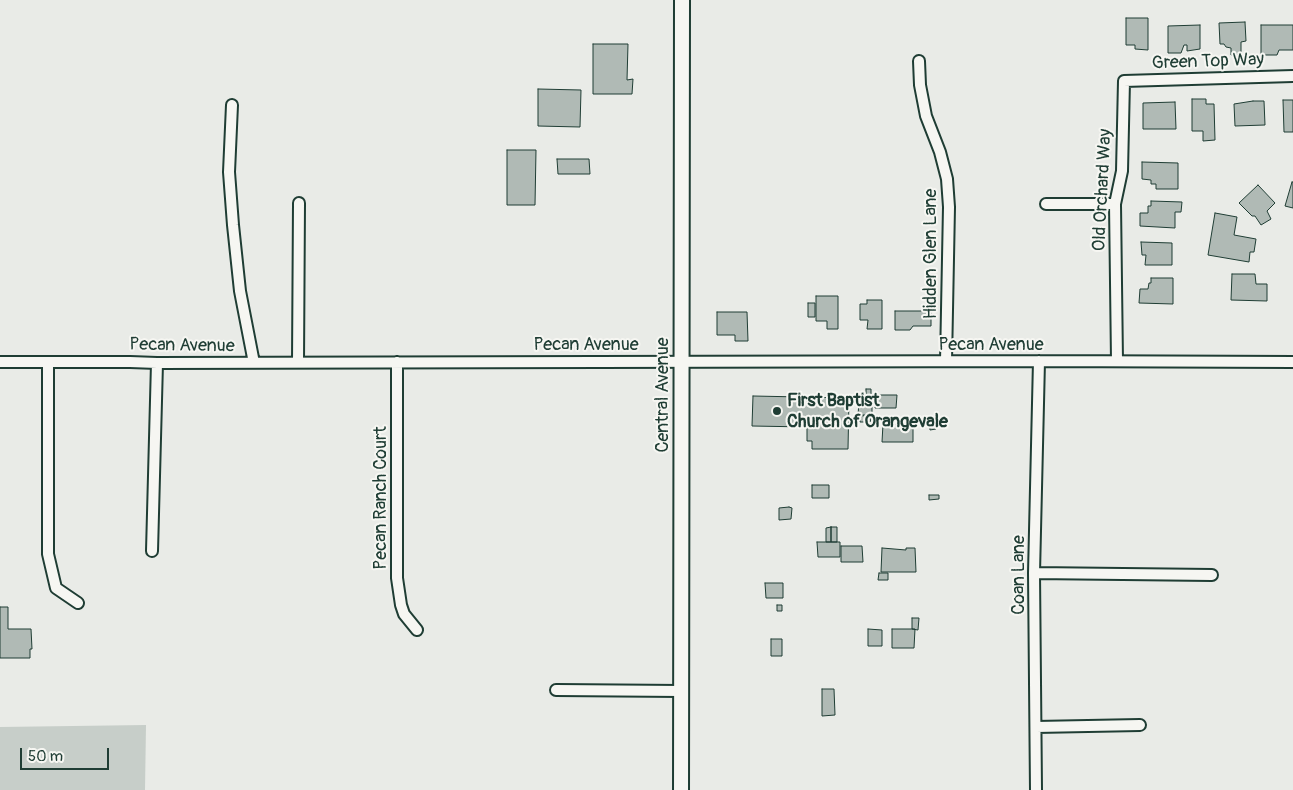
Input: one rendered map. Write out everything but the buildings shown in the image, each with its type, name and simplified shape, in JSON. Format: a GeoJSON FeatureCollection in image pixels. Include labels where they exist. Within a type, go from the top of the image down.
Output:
{"type":"FeatureCollection","features":[{"type":"Feature","properties":{"kind":"street","name":"Central Avenue"},"geometry":{"type":"LineString","coordinates":[[681,790],[682,0]]}},
{"type":"Feature","properties":{"kind":"street","name":"Hidden Glen Lane"},"geometry":{"type":"LineString","coordinates":[[919,61],[920,85],[926,116],[940,152],[947,179],[949,207],[946,361]]}},
{"type":"Feature","properties":{"kind":"street","name":"Green Top Way"},"geometry":{"type":"LineString","coordinates":[[1124,81],[1293,76]]}},
{"type":"Feature","properties":{"kind":"street","name":"Old Orchard Way"},"geometry":{"type":"LineString","coordinates":[[1116,361],[1115,204],[1122,171],[1124,81]]}},
{"type":"Feature","properties":{"kind":"street"},"geometry":{"type":"LineString","coordinates":[[232,105],[229,172],[233,225],[240,291],[254,363]]}},
{"type":"Feature","properties":{"kind":"street"},"geometry":{"type":"LineString","coordinates":[[298,203],[298,362]]}},
{"type":"Feature","properties":{"kind":"street"},"geometry":{"type":"LineString","coordinates":[[1046,204],[1115,204]]}},
{"type":"Feature","properties":{"kind":"street","name":"Coan Lane"},"geometry":{"type":"LineString","coordinates":[[1036,790],[1034,573],[1039,361]]}},
{"type":"Feature","properties":{"kind":"street","name":"Pecan Avenue"},"geometry":{"type":"LineString","coordinates":[[0,362],[1293,362]]}},
{"type":"Feature","properties":{"kind":"street"},"geometry":{"type":"LineString","coordinates":[[48,362],[48,554],[56,588],[78,603]]}},
{"type":"Feature","properties":{"kind":"street","name":"Pecan Ranch Court"},"geometry":{"type":"LineString","coordinates":[[397,362],[397,578],[404,614],[417,630]]}},
{"type":"Feature","properties":{"kind":"street"},"geometry":{"type":"LineString","coordinates":[[152,551],[157,363]]}},
{"type":"Feature","properties":{"kind":"street"},"geometry":{"type":"LineString","coordinates":[[1034,573],[1212,575]]}},
{"type":"Feature","properties":{"kind":"street"},"geometry":{"type":"LineString","coordinates":[[556,690],[681,691]]}},
{"type":"Feature","properties":{"kind":"street"},"geometry":{"type":"LineString","coordinates":[[1036,726],[1140,725]]}},
{"type":"Feature","properties":{"kind":"shaded area"},"geometry":{"type":"Polygon","coordinates":[[[146,725],[145,790],[0,790],[0,727],[146,725]]]}},
{"type":"Feature","properties":{"kind":"place","name":"First Baptist Church of Orangevale"},"geometry":{"type":"Point","coordinates":[777,411]}}]}
